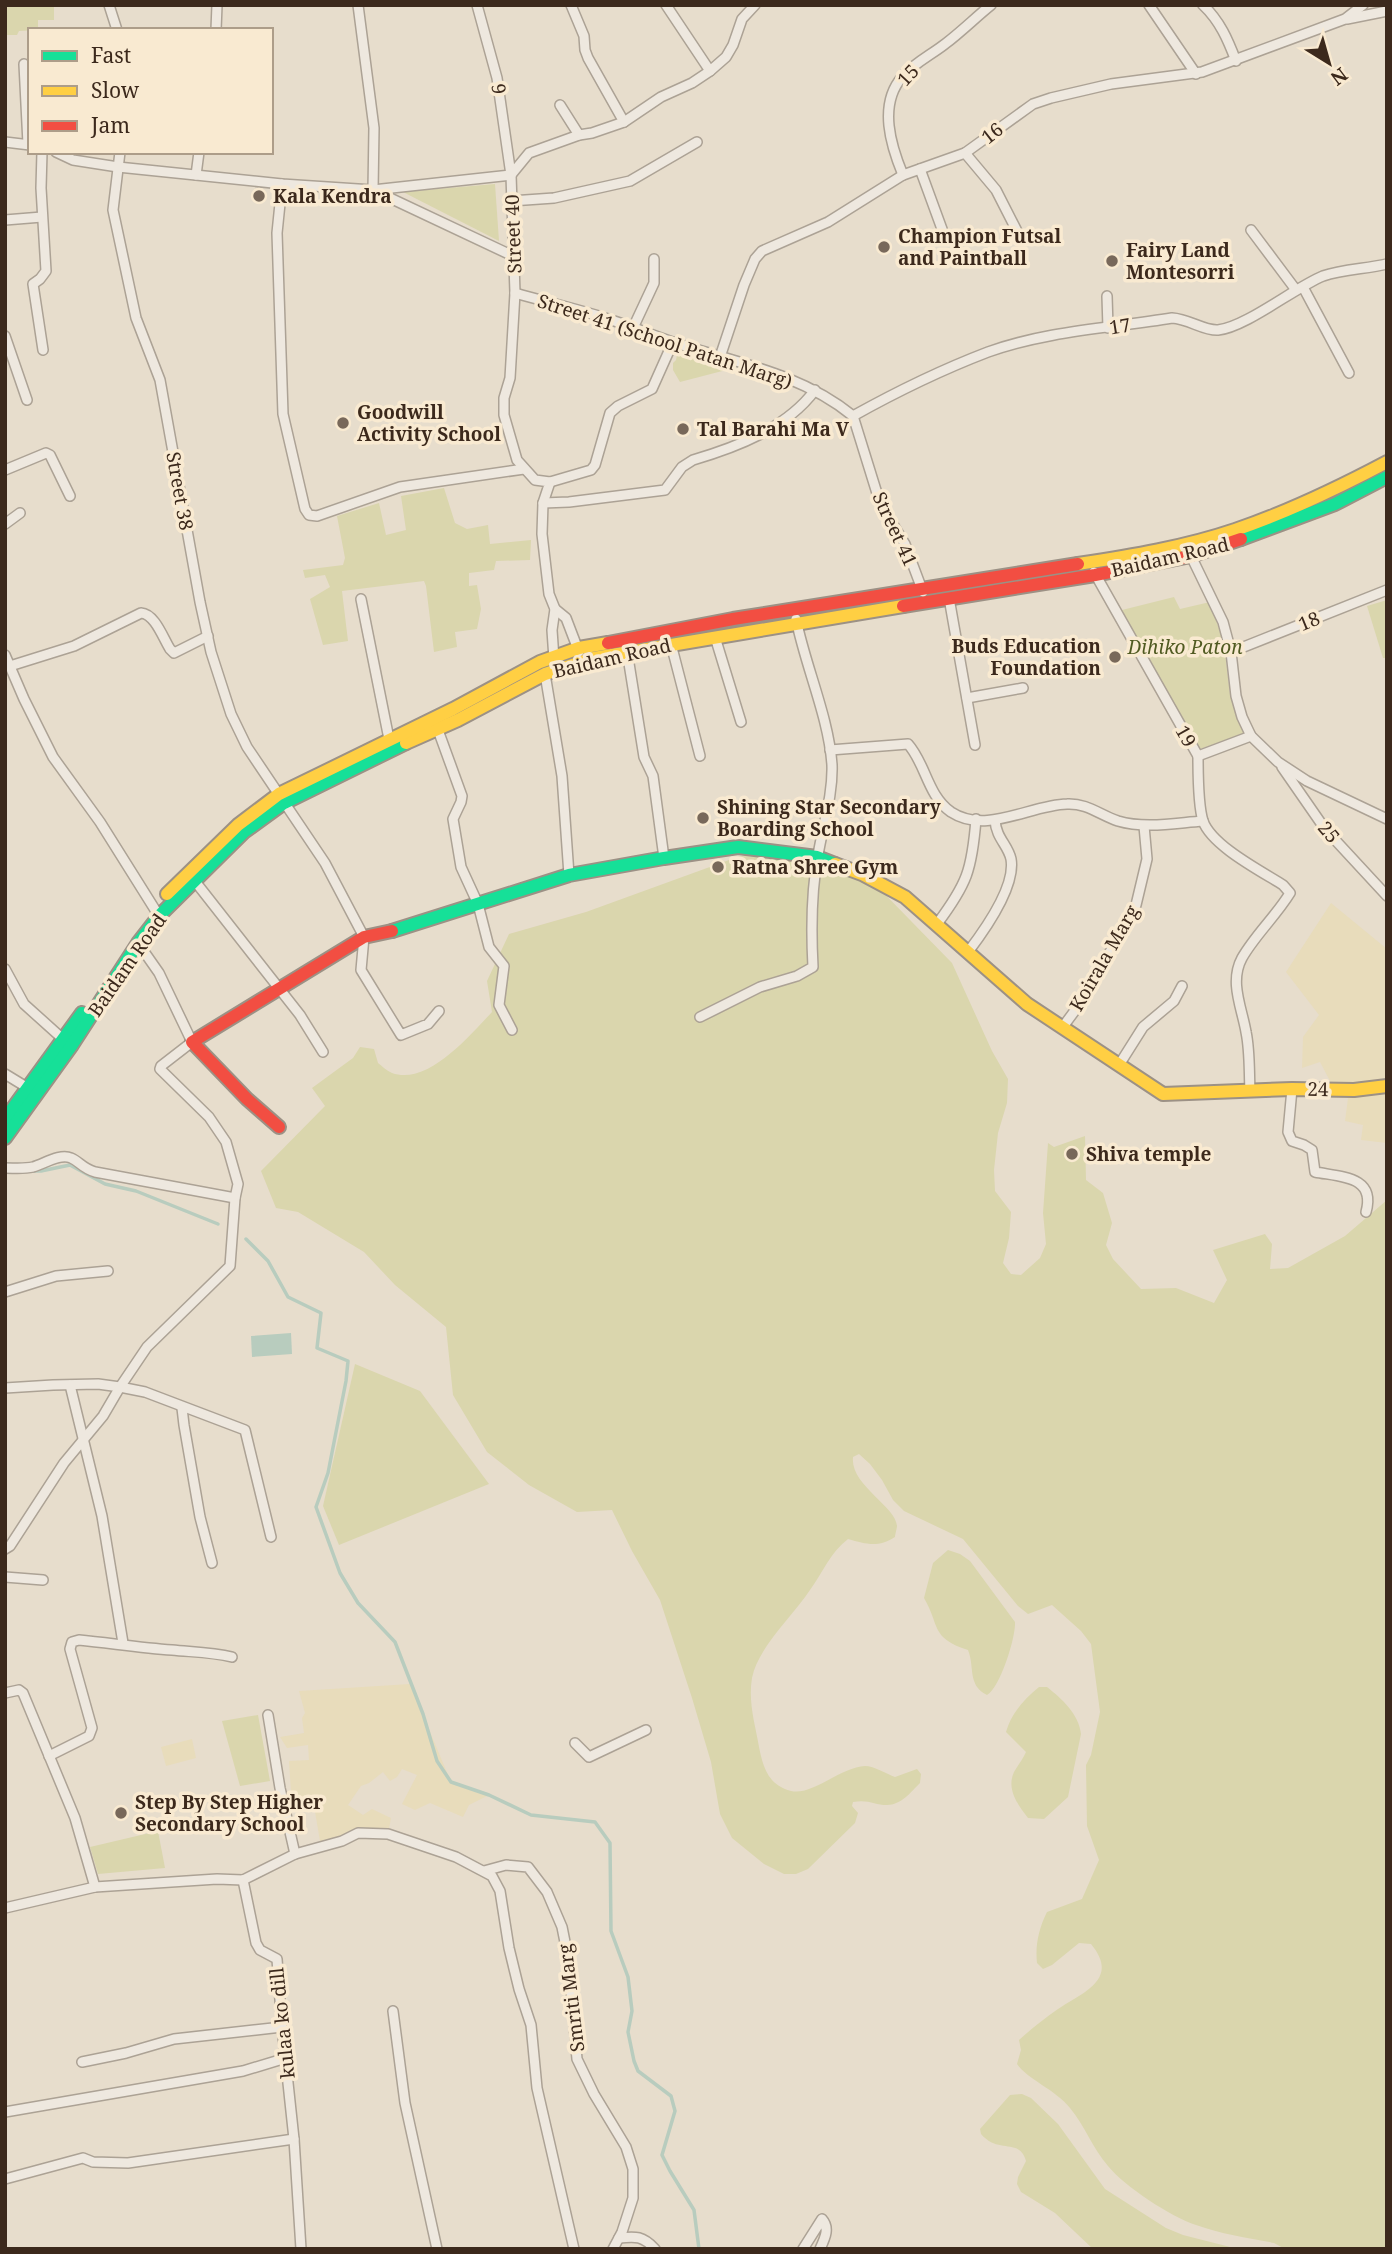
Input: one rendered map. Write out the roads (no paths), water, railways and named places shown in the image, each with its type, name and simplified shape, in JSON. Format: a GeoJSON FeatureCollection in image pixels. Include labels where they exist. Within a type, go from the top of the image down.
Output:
{"type":"FeatureCollection","features":[{"type":"Feature","properties":{"kind":"main road","name":"Baidam Road"},"geometry":{"type":"LineString","coordinates":[[580,655],[627,651],[715,637],[922,589],[1138,555],[1243,527],[1327,493],[1387,462]]}},
{"type":"Feature","properties":{"kind":"main road","name":"Baidam Road"},"geometry":{"type":"LineString","coordinates":[[5,1138],[72,1045],[157,912],[282,799],[438,730],[551,667],[580,655],[733,619],[796,617],[926,602],[1095,575],[1191,556],[1301,518],[1387,477]]}},
{"type":"Feature","properties":{"kind":"main road","name":"Baidam Road"},"geometry":{"type":"LineString","coordinates":[[5,1119],[64,1040],[132,937],[219,842],[282,799],[389,739],[453,709],[540,662],[551,667]]}},
{"type":"Feature","properties":{"kind":"main road","name":"24"},"geometry":{"type":"LineString","coordinates":[[363,937],[390,932],[569,875],[664,858],[738,847],[817,857],[862,874],[905,897],[1027,1004],[1163,1094],[1292,1088],[1354,1090],[1387,1086]]}},
{"type":"Feature","properties":{"kind":"main road"},"geometry":{"type":"LineString","coordinates":[[279,1127],[247,1099],[192,1042],[363,937]]}},
{"type":"Feature","properties":{"kind":"street"},"geometry":{"type":"LineString","coordinates":[[109,5],[116,28]]}},
{"type":"Feature","properties":{"kind":"street"},"geometry":{"type":"LineString","coordinates":[[216,28],[217,5]]}},
{"type":"Feature","properties":{"kind":"street"},"geometry":{"type":"LineString","coordinates":[[358,5],[374,128],[373,190]]}},
{"type":"Feature","properties":{"kind":"street","name":"9"},"geometry":{"type":"LineString","coordinates":[[477,5],[497,78],[511,175]]}},
{"type":"Feature","properties":{"kind":"street"},"geometry":{"type":"LineString","coordinates":[[571,5],[584,36],[585,50],[624,122]]}},
{"type":"Feature","properties":{"kind":"street"},"geometry":{"type":"LineString","coordinates":[[666,5],[710,71]]}},
{"type":"Feature","properties":{"kind":"street"},"geometry":{"type":"LineString","coordinates":[[60,154],[74,160],[118,167],[282,184],[373,190],[511,175],[529,153],[624,122],[670,92],[692,83],[710,71],[726,57],[742,19],[755,5]]}},
{"type":"Feature","properties":{"kind":"street","name":"15"},"geometry":{"type":"LineString","coordinates":[[904,175],[895,155],[889,129],[890,109],[896,86],[912,68],[947,43],[991,5]]}},
{"type":"Feature","properties":{"kind":"street"},"geometry":{"type":"LineString","coordinates":[[1149,5],[1196,74]]}},
{"type":"Feature","properties":{"kind":"street"},"geometry":{"type":"LineString","coordinates":[[1203,5],[1223,29],[1236,61]]}},
{"type":"Feature","properties":{"kind":"street","name":"16"},"geometry":{"type":"LineString","coordinates":[[1345,19],[1363,5]]}},
{"type":"Feature","properties":{"kind":"street","name":"16"},"geometry":{"type":"LineString","coordinates":[[720,357],[744,285],[755,259],[762,251],[828,222],[904,175],[965,153],[1033,104],[1111,84],[1196,74],[1236,61],[1324,25],[1387,11]]}},
{"type":"Feature","properties":{"kind":"street"},"geometry":{"type":"LineString","coordinates":[[24,64],[28,128]]}},
{"type":"Feature","properties":{"kind":"street"},"geometry":{"type":"LineString","coordinates":[[560,105],[579,135]]}},
{"type":"Feature","properties":{"kind":"street"},"geometry":{"type":"LineString","coordinates":[[5,142],[28,144]]}},
{"type":"Feature","properties":{"kind":"street"},"geometry":{"type":"LineString","coordinates":[[511,201],[554,198],[631,181],[697,142]]}},
{"type":"Feature","properties":{"kind":"street"},"geometry":{"type":"LineString","coordinates":[[965,153],[996,190],[1021,239]]}},
{"type":"Feature","properties":{"kind":"street"},"geometry":{"type":"LineString","coordinates":[[42,154],[42,216],[46,271],[33,284],[43,349]]}},
{"type":"Feature","properties":{"kind":"street","name":"Street 38"},"geometry":{"type":"LineString","coordinates":[[120,154],[113,210],[136,318],[160,380],[208,636],[231,714],[247,747],[325,863],[363,937]]}},
{"type":"Feature","properties":{"kind":"street"},"geometry":{"type":"LineString","coordinates":[[196,175],[199,154]]}},
{"type":"Feature","properties":{"kind":"street"},"geometry":{"type":"LineString","coordinates":[[920,169],[946,240]]}},
{"type":"Feature","properties":{"kind":"street","name":"Street 40"},"geometry":{"type":"LineString","coordinates":[[511,175],[514,293],[510,378],[504,398],[504,415],[517,460],[524,470]]}},
{"type":"Feature","properties":{"kind":"street"},"geometry":{"type":"LineString","coordinates":[[282,184],[278,286],[283,414],[305,509],[309,515],[317,516],[400,487],[524,470],[535,480],[550,482],[591,470],[595,465],[610,413],[618,406],[652,389],[673,342]]}},
{"type":"Feature","properties":{"kind":"street"},"geometry":{"type":"LineString","coordinates":[[373,190],[513,256]]}},
{"type":"Feature","properties":{"kind":"street"},"geometry":{"type":"LineString","coordinates":[[5,220],[42,216]]}},
{"type":"Feature","properties":{"kind":"street"},"geometry":{"type":"LineString","coordinates":[[1251,230],[1299,288],[1349,373]]}},
{"type":"Feature","properties":{"kind":"street"},"geometry":{"type":"LineString","coordinates":[[633,328],[654,283],[653,259]]}},
{"type":"Feature","properties":{"kind":"street","name":"17"},"geometry":{"type":"LineString","coordinates":[[853,416],[919,382],[989,352],[1043,338],[1172,318],[1218,330],[1235,325],[1325,275],[1387,264]]}},
{"type":"Feature","properties":{"kind":"street","name":"Street 41 (School Patan Marg)"},"geometry":{"type":"LineString","coordinates":[[514,293],[607,318],[673,342],[779,373],[836,402],[853,416]]}},
{"type":"Feature","properties":{"kind":"street"},"geometry":{"type":"LineString","coordinates":[[1107,296],[1108,328]]}},
{"type":"Feature","properties":{"kind":"street"},"geometry":{"type":"LineString","coordinates":[[5,335],[27,400]]}},
{"type":"Feature","properties":{"kind":"street"},"geometry":{"type":"LineString","coordinates":[[543,503],[665,490],[682,467],[693,460],[771,429],[806,403],[815,390]]}},
{"type":"Feature","properties":{"kind":"street","name":"Street 41"},"geometry":{"type":"LineString","coordinates":[[853,416],[880,503],[905,544],[926,602]]}},
{"type":"Feature","properties":{"kind":"street"},"geometry":{"type":"LineString","coordinates":[[5,470],[47,453],[69,496]]}},
{"type":"Feature","properties":{"kind":"street"},"geometry":{"type":"LineString","coordinates":[[550,482],[543,503],[544,566],[555,609],[566,618],[580,655]]}},
{"type":"Feature","properties":{"kind":"street"},"geometry":{"type":"LineString","coordinates":[[5,524],[20,513]]}},
{"type":"Feature","properties":{"kind":"street"},"geometry":{"type":"LineString","coordinates":[[1191,556],[1223,622],[1231,652],[1236,696],[1242,718],[1251,736],[1278,762],[1307,781],[1387,819]]}},
{"type":"Feature","properties":{"kind":"street","name":"19"},"geometry":{"type":"LineString","coordinates":[[1090,562],[1198,756],[1251,736]]}},
{"type":"Feature","properties":{"kind":"street","name":"18"},"geometry":{"type":"LineString","coordinates":[[1231,652],[1387,590]]}},
{"type":"Feature","properties":{"kind":"street"},"geometry":{"type":"LineString","coordinates":[[949,598],[975,745]]}},
{"type":"Feature","properties":{"kind":"street"},"geometry":{"type":"LineString","coordinates":[[361,599],[389,739]]}},
{"type":"Feature","properties":{"kind":"street"},"geometry":{"type":"LineString","coordinates":[[555,609],[551,667],[569,875]]}},
{"type":"Feature","properties":{"kind":"street"},"geometry":{"type":"LineString","coordinates":[[10,667],[74,646],[141,613],[146,613],[151,618],[174,653],[208,636]]}},
{"type":"Feature","properties":{"kind":"street"},"geometry":{"type":"LineString","coordinates":[[699,1017],[760,987],[797,976],[813,967],[812,908],[817,857],[831,791],[830,750],[796,617]]}},
{"type":"Feature","properties":{"kind":"street"},"geometry":{"type":"LineString","coordinates":[[715,637],[741,722]]}},
{"type":"Feature","properties":{"kind":"street"},"geometry":{"type":"LineString","coordinates":[[671,644],[700,756]]}},
{"type":"Feature","properties":{"kind":"street"},"geometry":{"type":"LineString","coordinates":[[627,651],[644,757],[653,776],[664,858]]}},
{"type":"Feature","properties":{"kind":"street"},"geometry":{"type":"LineString","coordinates":[[5,655],[53,757],[100,822],[157,912]]}},
{"type":"Feature","properties":{"kind":"street"},"geometry":{"type":"LineString","coordinates":[[967,698],[1023,688]]}},
{"type":"Feature","properties":{"kind":"street"},"geometry":{"type":"LineString","coordinates":[[438,730],[461,796],[453,820],[461,867],[478,904],[489,947],[504,966],[499,1005],[512,1030]]}},
{"type":"Feature","properties":{"kind":"street"},"geometry":{"type":"LineString","coordinates":[[830,750],[908,744],[940,801],[953,813],[976,819],[995,820],[1051,805],[1069,804],[1089,807],[1119,821],[1144,826],[1203,821]]}},
{"type":"Feature","properties":{"kind":"street"},"geometry":{"type":"LineString","coordinates":[[1198,756],[1203,821],[1218,842],[1283,885],[1290,893],[1241,960],[1237,974],[1236,991],[1246,1031],[1250,1091]]}},
{"type":"Feature","properties":{"kind":"street","name":"25"},"geometry":{"type":"LineString","coordinates":[[1278,762],[1325,829],[1387,896]]}},
{"type":"Feature","properties":{"kind":"street"},"geometry":{"type":"LineString","coordinates":[[937,924],[958,896],[968,874],[976,819]]}},
{"type":"Feature","properties":{"kind":"street"},"geometry":{"type":"LineString","coordinates":[[968,952],[985,931],[1003,897],[1010,869],[1011,860],[996,833],[995,820]]}},
{"type":"Feature","properties":{"kind":"street","name":"Koirala Marg"},"geometry":{"type":"LineString","coordinates":[[1062,1028],[1085,997],[1136,905],[1147,859],[1144,826]]}},
{"type":"Feature","properties":{"kind":"street"},"geometry":{"type":"LineString","coordinates":[[194,880],[300,1014],[323,1052]]}},
{"type":"Feature","properties":{"kind":"street"},"geometry":{"type":"LineString","coordinates":[[363,937],[361,970],[401,1035],[428,1024],[439,1011]]}},
{"type":"Feature","properties":{"kind":"street"},"geometry":{"type":"LineString","coordinates":[[5,1549],[10,1546],[64,1463],[103,1416],[148,1347],[230,1266],[234,1198],[238,1184],[226,1142],[209,1116],[160,1069],[192,1042],[159,973],[138,943]]}},
{"type":"Feature","properties":{"kind":"street"},"geometry":{"type":"LineString","coordinates":[[5,969],[24,1004],[64,1040]]}},
{"type":"Feature","properties":{"kind":"street"},"geometry":{"type":"LineString","coordinates":[[1119,1065],[1143,1027],[1174,1001],[1182,986]]}},
{"type":"Feature","properties":{"kind":"street"},"geometry":{"type":"LineString","coordinates":[[5,1074],[28,1088]]}},
{"type":"Feature","properties":{"kind":"street"},"geometry":{"type":"LineString","coordinates":[[1292,1088],[1288,1132],[1292,1141],[1312,1150],[1315,1172],[1358,1182],[1368,1193],[1366,1212]]}},
{"type":"Feature","properties":{"kind":"street"},"geometry":{"type":"LineString","coordinates":[[5,1168],[37,1166],[63,1157],[72,1158],[84,1168],[95,1172],[234,1198]]}},
{"type":"Feature","properties":{"kind":"street"},"geometry":{"type":"LineString","coordinates":[[5,1292],[56,1276],[108,1271]]}},
{"type":"Feature","properties":{"kind":"street"},"geometry":{"type":"LineString","coordinates":[[5,1388],[98,1384],[120,1387],[145,1392],[245,1430],[271,1537]]}},
{"type":"Feature","properties":{"kind":"street"},"geometry":{"type":"LineString","coordinates":[[70,1385],[102,1516],[123,1643]]}},
{"type":"Feature","properties":{"kind":"street"},"geometry":{"type":"LineString","coordinates":[[182,1408],[200,1517],[212,1563]]}},
{"type":"Feature","properties":{"kind":"street"},"geometry":{"type":"LineString","coordinates":[[5,1577],[43,1580]]}},
{"type":"Feature","properties":{"kind":"street"},"geometry":{"type":"LineString","coordinates":[[49,1756],[89,1736],[92,1728],[70,1649],[72,1642],[79,1640],[123,1643],[218,1653],[232,1657]]}},
{"type":"Feature","properties":{"kind":"street"},"geometry":{"type":"LineString","coordinates":[[5,1693],[19,1690],[23,1693],[75,1818],[94,1886]]}},
{"type":"Feature","properties":{"kind":"street"},"geometry":{"type":"LineString","coordinates":[[268,1714],[280,1788],[295,1854]]}},
{"type":"Feature","properties":{"kind":"street"},"geometry":{"type":"LineString","coordinates":[[575,1743],[589,1757],[646,1730]]}},
{"type":"Feature","properties":{"kind":"street"},"geometry":{"type":"LineString","coordinates":[[5,1908],[94,1886],[243,1880],[295,1854],[342,1841],[358,1833],[388,1834],[456,1857],[484,1871],[492,1876],[500,1891],[509,1948],[531,2025],[537,2088],[574,2249]]}},
{"type":"Feature","properties":{"kind":"street","name":"Smriti Marg"},"geometry":{"type":"LineString","coordinates":[[484,1871],[506,1865],[528,1867],[547,1892],[562,1927],[568,1956],[578,2059],[594,2094],[626,2147],[633,2169],[633,2198],[613,2249]]}},
{"type":"Feature","properties":{"kind":"street","name":"kulaa ko dill"},"geometry":{"type":"LineString","coordinates":[[243,1880],[256,1943],[260,1950],[277,1959],[301,2249]]}},
{"type":"Feature","properties":{"kind":"street"},"geometry":{"type":"LineString","coordinates":[[393,2011],[405,2103],[437,2249]]}},
{"type":"Feature","properties":{"kind":"street"},"geometry":{"type":"LineString","coordinates":[[82,2062],[174,2039],[282,2027]]}},
{"type":"Feature","properties":{"kind":"street"},"geometry":{"type":"LineString","coordinates":[[5,2112],[243,2071],[286,2058]]}},
{"type":"Feature","properties":{"kind":"street"},"geometry":{"type":"LineString","coordinates":[[5,2179],[83,2158],[93,2162],[128,2163],[294,2139]]}},
{"type":"Feature","properties":{"kind":"street"},"geometry":{"type":"LineString","coordinates":[[803,2249],[822,2219],[827,2231],[820,2249]]}},
{"type":"Feature","properties":{"kind":"street"},"geometry":{"type":"LineString","coordinates":[[619,2238],[642,2237],[655,2249]]}},
{"type":"Feature","properties":{"kind":"waterway"},"geometry":{"type":"LineString","coordinates":[[30,1171],[70,1165],[105,1184],[136,1191],[218,1224]]}},
{"type":"Feature","properties":{"kind":"waterway"},"geometry":{"type":"LineString","coordinates":[[246,1239],[268,1261],[288,1297],[321,1313],[317,1348],[348,1361],[328,1473],[316,1507],[340,1573],[358,1603],[395,1642],[423,1714],[437,1761],[451,1782],[489,1795],[531,1815],[595,1822],[610,1843],[611,1931],[628,1977],[632,2011],[628,2032],[634,2061],[638,2071],[671,2096],[675,2111],[662,2155],[694,2210],[699,2249]]}},
{"type":"Feature","properties":{"kind":"place","name":"Kala Kendra"},"geometry":{"type":"Point","coordinates":[259,196]}},
{"type":"Feature","properties":{"kind":"place","name":"Champion Futsal and Paintball"},"geometry":{"type":"Point","coordinates":[884,247]}},
{"type":"Feature","properties":{"kind":"place","name":"Fairy Land Montesorri"},"geometry":{"type":"Point","coordinates":[1112,261]}},
{"type":"Feature","properties":{"kind":"place","name":"Goodwill Activity School"},"geometry":{"type":"Point","coordinates":[343,423]}},
{"type":"Feature","properties":{"kind":"place","name":"Tal Barahi Ma V"},"geometry":{"type":"Point","coordinates":[683,429]}},
{"type":"Feature","properties":{"kind":"place","name":"Buds Education Foundation"},"geometry":{"type":"Point","coordinates":[1115,657]}},
{"type":"Feature","properties":{"kind":"place","name":"Shining Star Secondary Boarding School"},"geometry":{"type":"Point","coordinates":[703,818]}},
{"type":"Feature","properties":{"kind":"place","name":"Ratna Shree Gym"},"geometry":{"type":"Point","coordinates":[718,867]}},
{"type":"Feature","properties":{"kind":"place","name":"Shiva temple"},"geometry":{"type":"Point","coordinates":[1072,1154]}},
{"type":"Feature","properties":{"kind":"place","name":"Step By Step Higher Secondary School"},"geometry":{"type":"Point","coordinates":[121,1813]}},
{"type":"Feature","properties":{"kind":"park label","name":"Dihiko Paton"},"geometry":{"type":"Point","coordinates":[1185,647]}}]}
